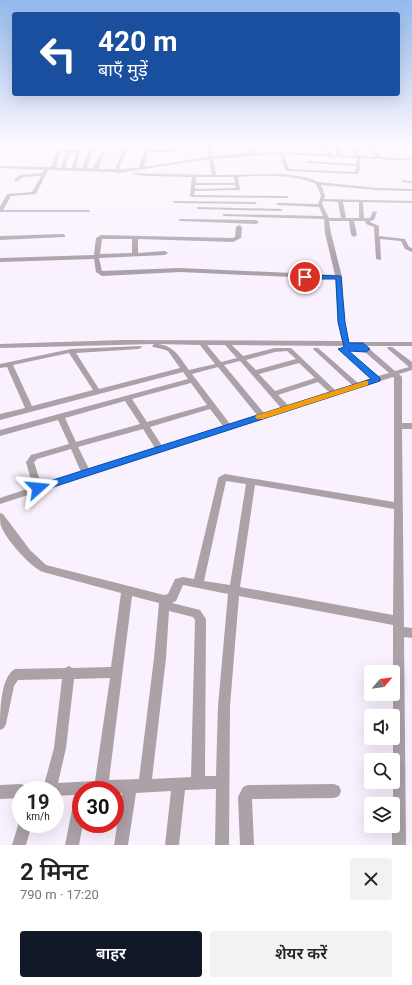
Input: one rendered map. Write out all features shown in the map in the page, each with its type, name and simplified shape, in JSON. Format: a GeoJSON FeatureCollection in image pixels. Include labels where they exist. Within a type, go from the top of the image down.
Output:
{"type":"FeatureCollection","features":[{"type":"Feature","properties":{"kind":"street"},"geometry":{"type":"LineString","coordinates":[[39,184],[34,193],[9,195],[0,211],[88,211]]}},
{"type":"Feature","properties":{"kind":"street"},"geometry":{"type":"LineString","coordinates":[[193,184],[192,196],[287,197]]}},
{"type":"Feature","properties":{"kind":"street"},"geometry":{"type":"LineString","coordinates":[[192,190],[237,190],[237,184]]}},
{"type":"Feature","properties":{"kind":"street"},"geometry":{"type":"LineString","coordinates":[[319,184],[323,196],[323,200],[320,202],[327,219],[328,232],[339,278],[344,347],[377,379]]}},
{"type":"Feature","properties":{"kind":"street"},"geometry":{"type":"LineString","coordinates":[[339,184],[377,189],[412,190]]}},
{"type":"Feature","properties":{"kind":"street"},"geometry":{"type":"LineString","coordinates":[[323,200],[412,202]]}},
{"type":"Feature","properties":{"kind":"street"},"geometry":{"type":"LineString","coordinates":[[340,201],[344,220]]}},
{"type":"Feature","properties":{"kind":"street"},"geometry":{"type":"LineString","coordinates":[[361,201],[365,220],[376,226],[379,259]]}},
{"type":"Feature","properties":{"kind":"street"},"geometry":{"type":"LineString","coordinates":[[175,202],[255,203]]}},
{"type":"Feature","properties":{"kind":"street"},"geometry":{"type":"LineString","coordinates":[[222,221],[224,215],[223,203]]}},
{"type":"Feature","properties":{"kind":"street"},"geometry":{"type":"LineString","coordinates":[[278,204],[321,206]]}},
{"type":"Feature","properties":{"kind":"street"},"geometry":{"type":"LineString","coordinates":[[199,208],[281,210]]}},
{"type":"Feature","properties":{"kind":"street"},"geometry":{"type":"LineString","coordinates":[[224,215],[365,220],[374,218],[375,212]]}},
{"type":"Feature","properties":{"kind":"street"},"geometry":{"type":"LineString","coordinates":[[181,220],[256,222]]}},
{"type":"Feature","properties":{"kind":"street"},"geometry":{"type":"LineString","coordinates":[[351,220],[354,235]]}},
{"type":"Feature","properties":{"kind":"street"},"geometry":{"type":"LineString","coordinates":[[239,227],[237,239],[233,240],[100,237],[97,257],[98,272],[102,274],[187,270],[339,278]]}},
{"type":"Feature","properties":{"kind":"street"},"geometry":{"type":"LineString","coordinates":[[0,238],[63,236]]}},
{"type":"Feature","properties":{"kind":"street"},"geometry":{"type":"LineString","coordinates":[[135,237],[135,254]]}},
{"type":"Feature","properties":{"kind":"street"},"geometry":{"type":"LineString","coordinates":[[377,237],[403,240],[408,249],[412,250]]}},
{"type":"Feature","properties":{"kind":"street"},"geometry":{"type":"LineString","coordinates":[[0,260],[165,253]]}},
{"type":"Feature","properties":{"kind":"street"},"geometry":{"type":"LineString","coordinates":[[0,346],[99,342],[201,342],[412,348]]}},
{"type":"Feature","properties":{"kind":"street"},"geometry":{"type":"LineString","coordinates":[[201,342],[262,416]]}},
{"type":"Feature","properties":{"kind":"street"},"geometry":{"type":"LineString","coordinates":[[228,343],[286,408]]}},
{"type":"Feature","properties":{"kind":"street"},"geometry":{"type":"LineString","coordinates":[[363,347],[412,344]]}},
{"type":"Feature","properties":{"kind":"street"},"geometry":{"type":"LineString","coordinates":[[0,366],[71,351],[161,346],[170,350],[228,427]]}},
{"type":"Feature","properties":{"kind":"street"},"geometry":{"type":"LineString","coordinates":[[0,417],[97,391],[289,349],[344,347]]}},
{"type":"Feature","properties":{"kind":"street"},"geometry":{"type":"LineString","coordinates":[[363,347],[395,373],[398,379],[399,845]]}},
{"type":"Feature","properties":{"kind":"street"},"geometry":{"type":"LineString","coordinates":[[0,501],[412,367],[390,348]]}},
{"type":"Feature","properties":{"kind":"street"},"geometry":{"type":"LineString","coordinates":[[289,349],[334,393]]}},
{"type":"Feature","properties":{"kind":"street"},"geometry":{"type":"LineString","coordinates":[[316,349],[357,386]]}},
{"type":"Feature","properties":{"kind":"street"},"geometry":{"type":"LineString","coordinates":[[71,351],[97,391]]}},
{"type":"Feature","properties":{"kind":"street"},"geometry":{"type":"LineString","coordinates":[[255,373],[301,360]]}},
{"type":"Feature","properties":{"kind":"street"},"geometry":{"type":"LineString","coordinates":[[9,364],[29,409]]}},
{"type":"Feature","properties":{"kind":"street"},"geometry":{"type":"LineString","coordinates":[[274,394],[320,379]]}},
{"type":"Feature","properties":{"kind":"street"},"geometry":{"type":"LineString","coordinates":[[0,433],[192,380]]}},
{"type":"Feature","properties":{"kind":"street"},"geometry":{"type":"LineString","coordinates":[[127,398],[160,449]]}},
{"type":"Feature","properties":{"kind":"street"},"geometry":{"type":"LineString","coordinates":[[38,488],[30,460],[36,457],[212,406]]}},
{"type":"Feature","properties":{"kind":"street"},"geometry":{"type":"LineString","coordinates":[[60,416],[86,473]]}},
{"type":"Feature","properties":{"kind":"street"},"geometry":{"type":"LineString","coordinates":[[398,426],[412,426]]}},
{"type":"Feature","properties":{"kind":"street"},"geometry":{"type":"LineString","coordinates":[[198,584],[222,479],[227,477],[398,506]]}},
{"type":"Feature","properties":{"kind":"street"},"geometry":{"type":"LineString","coordinates":[[222,845],[223,719],[234,591],[251,481]]}},
{"type":"Feature","properties":{"kind":"street"},"geometry":{"type":"LineString","coordinates":[[0,516],[11,534],[40,568],[127,590],[196,613],[201,619],[198,783]]}},
{"type":"Feature","properties":{"kind":"street"},"geometry":{"type":"LineString","coordinates":[[164,602],[174,597],[180,581],[398,626],[412,633]]}},
{"type":"Feature","properties":{"kind":"street"},"geometry":{"type":"LineString","coordinates":[[102,781],[127,590]]}},
{"type":"Feature","properties":{"kind":"street"},"geometry":{"type":"LineString","coordinates":[[145,785],[157,689],[164,602]]}},
{"type":"Feature","properties":{"kind":"street"},"geometry":{"type":"LineString","coordinates":[[0,724],[8,684],[15,675],[69,672],[117,672]]}},
{"type":"Feature","properties":{"kind":"street"},"geometry":{"type":"LineString","coordinates":[[50,781],[61,741],[69,672]]}},
{"type":"Feature","properties":{"kind":"street"},"geometry":{"type":"LineString","coordinates":[[124,786],[223,782]]}},
{"type":"Feature","properties":{"kind":"street"},"geometry":{"type":"LineString","coordinates":[[172,845],[179,784]]}},
{"type":"Feature","properties":{"kind":"street"},"geometry":{"type":"LineString","coordinates":[[121,845],[130,786]]}},
{"type":"Feature","properties":{"kind":"street"},"geometry":{"type":"LineString","coordinates":[[0,792],[12,791]]}},
{"type":"Feature","properties":{"kind":"street"},"geometry":{"type":"LineString","coordinates":[[246,845],[245,797],[248,792],[334,792]]}},
{"type":"Feature","properties":{"kind":"street"},"geometry":{"type":"LineString","coordinates":[[20,845],[23,833]]}},
{"type":"Feature","properties":{"kind":"street"},"geometry":{"type":"LineString","coordinates":[[72,845],[74,833]]}},
{"type":"Feature","properties":{"kind":"slow traffic"},"geometry":{"type":"LineString","coordinates":[[260,417],[365,383]]}},
{"type":"Feature","properties":{"kind":"route"},"geometry":{"type":"LineString","coordinates":[[38,488],[377,379],[342,349],[366,349],[361,345],[346,345],[343,332],[339,278],[305,277]]}}]}
